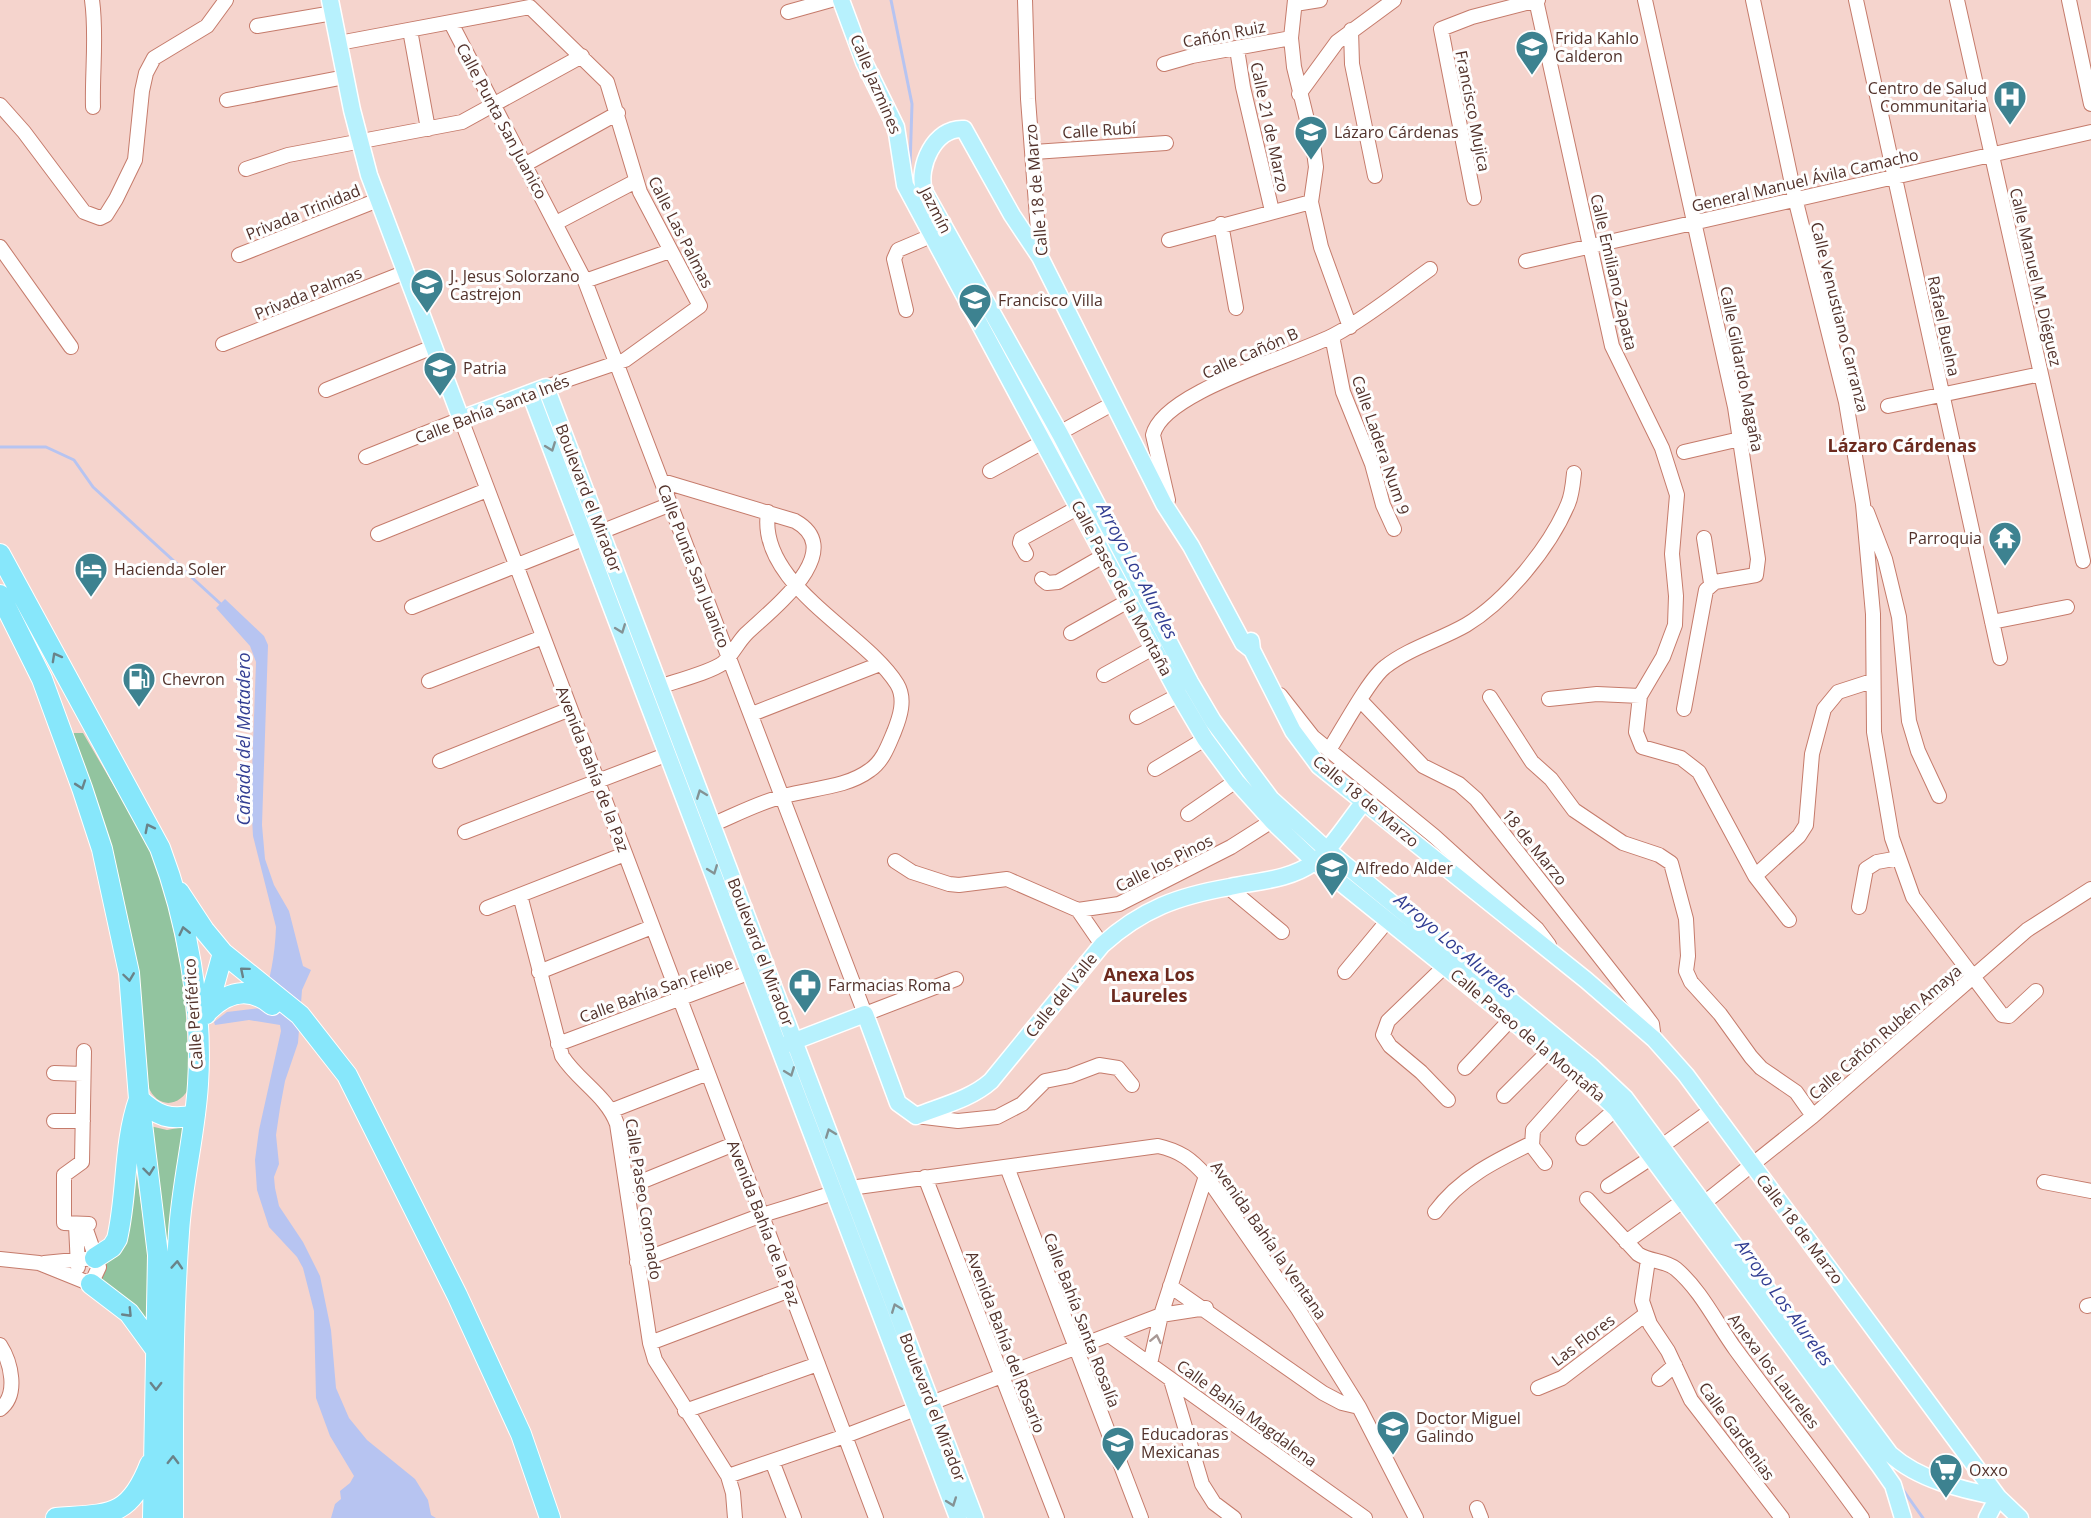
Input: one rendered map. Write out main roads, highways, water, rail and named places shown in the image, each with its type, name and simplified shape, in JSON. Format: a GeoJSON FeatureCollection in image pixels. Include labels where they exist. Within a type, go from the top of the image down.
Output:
{"type":"FeatureCollection","features":[{"type":"Feature","properties":{"kind":"highway","name":"Calle Periférico"},"geometry":{"type":"LineString","coordinates":[[0,554],[155,839],[172,882],[188,951],[198,1045],[198,1084],[184,1182],[177,1265],[173,1518]]}},
{"type":"Feature","properties":{"kind":"highway"},"geometry":{"type":"LineString","coordinates":[[0,595],[21,634],[62,730],[102,849],[129,973],[139,1099],[158,1255],[153,1518]]}},
{"type":"Feature","properties":{"kind":"highway"},"geometry":{"type":"LineString","coordinates":[[62,730],[88,715]]}},
{"type":"Feature","properties":{"kind":"highway"},"geometry":{"type":"LineString","coordinates":[[172,882],[204,930],[223,952],[263,992],[301,1023],[346,1075],[457,1295],[521,1434],[550,1518]]}},
{"type":"Feature","properties":{"kind":"highway"},"geometry":{"type":"LineString","coordinates":[[198,1045],[223,952]]}},
{"type":"Feature","properties":{"kind":"highway"},"geometry":{"type":"LineString","coordinates":[[206,1013],[231,994],[263,992]]}},
{"type":"Feature","properties":{"kind":"highway"},"geometry":{"type":"LineString","coordinates":[[301,1023],[341,1080],[380,1156],[496,1400],[541,1518]]}},
{"type":"Feature","properties":{"kind":"highway"},"geometry":{"type":"LineString","coordinates":[[139,1099],[156,1114],[164,1117],[195,1115]]}},
{"type":"Feature","properties":{"kind":"highway"},"geometry":{"type":"LineString","coordinates":[[87,1259],[112,1247],[117,1239],[127,1146],[139,1099]]}},
{"type":"Feature","properties":{"kind":"highway"},"geometry":{"type":"LineString","coordinates":[[85,1281],[129,1313],[156,1350]]}},
{"type":"Feature","properties":{"kind":"highway"},"geometry":{"type":"LineString","coordinates":[[56,1518],[100,1515],[123,1507],[141,1488],[154,1450]]}},
{"type":"Feature","properties":{"kind":"main road","name":"Calle Jazmines"},"geometry":{"type":"LineString","coordinates":[[841,0],[864,62],[896,127],[905,185],[931,236]]}},
{"type":"Feature","properties":{"kind":"main road","name":"Avenida Bahía de la Paz"},"geometry":{"type":"LineString","coordinates":[[332,6],[359,142],[378,200],[460,419]]}},
{"type":"Feature","properties":{"kind":"main road","name":"Jazmín"},"geometry":{"type":"LineString","coordinates":[[1040,257],[1012,214],[968,134],[964,129],[957,129],[945,135],[932,148],[923,163],[921,180],[924,191],[1051,439]]}},
{"type":"Feature","properties":{"kind":"main road","name":"Calle Paseo de la Montaña"},"geometry":{"type":"LineString","coordinates":[[931,236],[1118,547],[1213,721],[1271,799],[1321,855],[1389,919],[1581,1076],[1616,1109],[1704,1203],[1890,1454],[1913,1471],[1948,1485],[1998,1497]]}},
{"type":"Feature","properties":{"kind":"main road","name":"Calle 18 de Marzo"},"geometry":{"type":"LineString","coordinates":[[1040,257],[1066,313],[1164,500],[1209,560],[1250,639],[1252,650],[1276,693],[1293,731],[1319,766],[1560,960],[1654,1040],[1713,1109],[1998,1497],[2020,1518]]}},
{"type":"Feature","properties":{"kind":"main road","name":"Calle Bahía Santa Inés"},"geometry":{"type":"LineString","coordinates":[[460,419],[546,387]]}},
{"type":"Feature","properties":{"kind":"main road","name":"Boulevard el Mirador"},"geometry":{"type":"LineString","coordinates":[[546,387],[594,535],[652,689],[924,1405],[975,1518]]}},
{"type":"Feature","properties":{"kind":"main road","name":"Boulevard el Mirador"},"geometry":{"type":"LineString","coordinates":[[530,393],[594,535]]}},
{"type":"Feature","properties":{"kind":"main road","name":"Calle Paseo de la Montaña"},"geometry":{"type":"LineString","coordinates":[[1051,439],[1079,507],[1130,600],[1153,648],[1205,739],[1236,781],[1272,821],[1321,855],[1592,1066],[1625,1098],[1683,1201],[1893,1485],[1903,1518]]}},
{"type":"Feature","properties":{"kind":"main road","name":"Calle del Valle"},"geometry":{"type":"LineString","coordinates":[[916,1116],[981,1090],[991,1081],[1102,945],[1134,919],[1178,898],[1283,877],[1321,855],[1364,803]]}},
{"type":"Feature","properties":{"kind":"main road","name":"Calle Punta San Juanico"},"geometry":{"type":"LineString","coordinates":[[788,1043],[865,1014],[898,1103],[916,1116]]}},
{"type":"Feature","properties":{"kind":"main road","name":"Boulevard el Mirador"},"geometry":{"type":"LineString","coordinates":[[924,1405],[958,1518]]}},
{"type":"Feature","properties":{"kind":"main road"},"geometry":{"type":"LineString","coordinates":[[1987,1518],[1998,1497]]}},
{"type":"Feature","properties":{"kind":"water"},"geometry":{"type":"Polygon","coordinates":[[[225,599],[264,636],[268,645],[262,825],[265,859],[274,885],[289,911],[303,966],[311,970],[302,990],[298,1043],[285,1081],[276,1135],[279,1164],[274,1177],[279,1206],[303,1242],[320,1276],[331,1330],[336,1388],[349,1418],[367,1440],[415,1479],[428,1500],[431,1515],[436,1518],[331,1518],[335,1504],[341,1499],[340,1491],[350,1483],[354,1476],[330,1436],[316,1398],[314,1311],[303,1268],[297,1257],[269,1227],[257,1190],[255,1160],[259,1130],[281,1031],[280,1025],[249,1020],[215,1025],[214,1022],[227,1012],[261,1008],[272,968],[276,927],[253,836],[251,800],[256,662],[250,646],[216,608],[225,599]]]}},
{"type":"Feature","properties":{"kind":"waterway","name":"Arroyo Los Alureles"},"geometry":{"type":"LineString","coordinates":[[891,0],[912,104],[910,167]]}},
{"type":"Feature","properties":{"kind":"waterway","name":"Cañada del Matadero"},"geometry":{"type":"LineString","coordinates":[[0,447],[46,447],[74,460],[93,487],[223,606]]}},
{"type":"Feature","properties":{"kind":"waterway","name":"Arroyo Los Alureles"},"geometry":{"type":"LineString","coordinates":[[1209,731],[1218,742]]}},
{"type":"Feature","properties":{"kind":"waterway","name":"Arroyo Los Alureles"},"geometry":{"type":"LineString","coordinates":[[1901,1487],[1923,1518]]}},
{"type":"Feature","properties":{"kind":"place","name":"Frida Kahlo Calderon"},"geometry":{"type":"Point","coordinates":[1532,76]}},
{"type":"Feature","properties":{"kind":"place","name":"Centro de Salud Communitaria"},"geometry":{"type":"Point","coordinates":[2010,126]}},
{"type":"Feature","properties":{"kind":"place","name":"Lázaro Cárdenas"},"geometry":{"type":"Point","coordinates":[1311,161]}},
{"type":"Feature","properties":{"kind":"place","name":"J. Jesus Solorzano Castrejon"},"geometry":{"type":"Point","coordinates":[427,314]}},
{"type":"Feature","properties":{"kind":"place","name":"Francisco Villa"},"geometry":{"type":"Point","coordinates":[975,329]}},
{"type":"Feature","properties":{"kind":"place","name":"Patria"},"geometry":{"type":"Point","coordinates":[440,397]}},
{"type":"Feature","properties":{"kind":"place","name":"Parroquia"},"geometry":{"type":"Point","coordinates":[2005,567]}},
{"type":"Feature","properties":{"kind":"place","name":"Hacienda Soler"},"geometry":{"type":"Point","coordinates":[91,598]}},
{"type":"Feature","properties":{"kind":"place","name":"Chevron"},"geometry":{"type":"Point","coordinates":[139,708]}},
{"type":"Feature","properties":{"kind":"place","name":"Alfredo Alder"},"geometry":{"type":"Point","coordinates":[1332,897]}},
{"type":"Feature","properties":{"kind":"place","name":"Farmacias Roma"},"geometry":{"type":"Point","coordinates":[805,1014]}},
{"type":"Feature","properties":{"kind":"place","name":"Doctor Miguel Galindo"},"geometry":{"type":"Point","coordinates":[1393,1456]}},
{"type":"Feature","properties":{"kind":"place","name":"Educadoras Mexicanas"},"geometry":{"type":"Point","coordinates":[1118,1472]}},
{"type":"Feature","properties":{"kind":"place","name":"Oxxo"},"geometry":{"type":"Point","coordinates":[1946,1499]}},
{"type":"Feature","properties":{"kind":"district","name":"Lázaro Cárdenas"},"geometry":{"type":"Point","coordinates":[1902,446]}},
{"type":"Feature","properties":{"kind":"district","name":"Anexa Los Laureles"},"geometry":{"type":"Point","coordinates":[1149,985]}}]}
